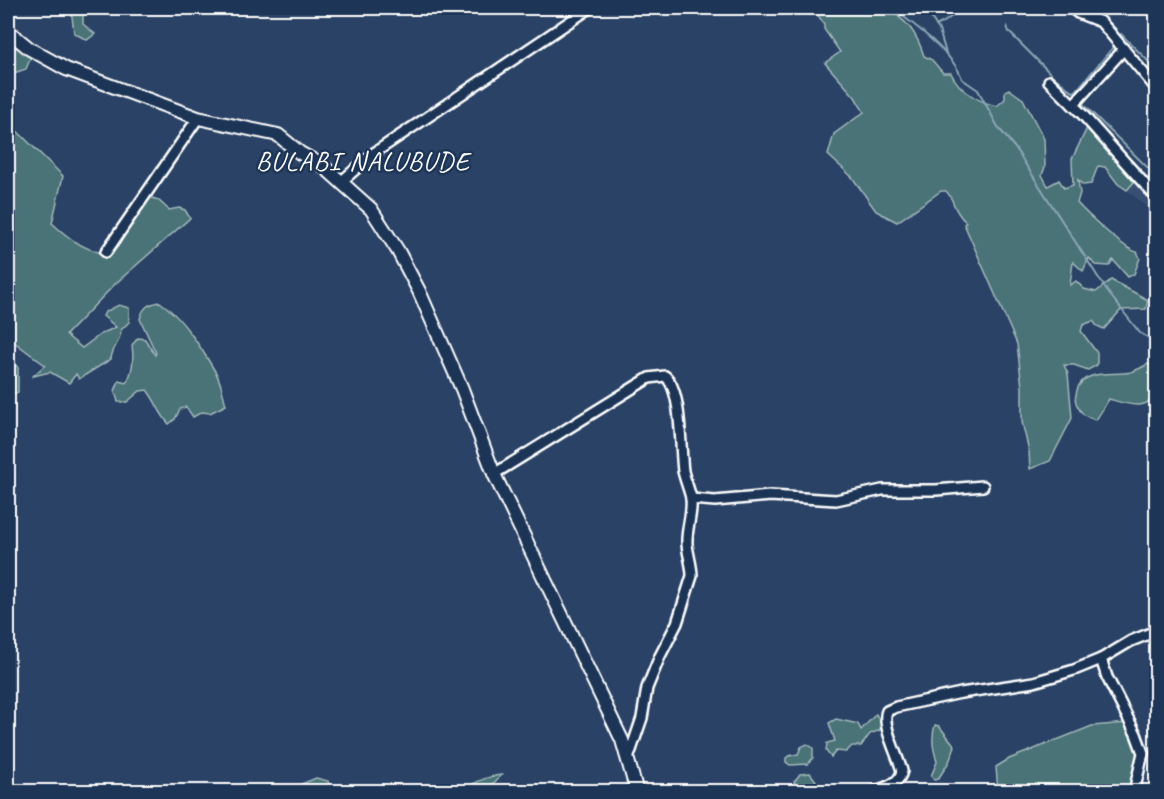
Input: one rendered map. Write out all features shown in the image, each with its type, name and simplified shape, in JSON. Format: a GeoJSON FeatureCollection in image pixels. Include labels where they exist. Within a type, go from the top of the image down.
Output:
{"type":"FeatureCollection","features":[{"type":"Feature","properties":{"kind":"street"},"geometry":{"type":"LineString","coordinates":[[342,181],[374,153],[590,8]]}},
{"type":"Feature","properties":{"kind":"street"},"geometry":{"type":"LineString","coordinates":[[1072,8],[1078,13],[1101,22],[1156,87]]}},
{"type":"Feature","properties":{"kind":"street"},"geometry":{"type":"LineString","coordinates":[[8,31],[30,49],[66,69],[198,118],[278,135],[300,153],[322,165],[371,209],[398,251],[438,332],[494,474],[622,740],[637,792]]}},
{"type":"Feature","properties":{"kind":"street"},"geometry":{"type":"LineString","coordinates":[[1073,105],[1124,49]]}},
{"type":"Feature","properties":{"kind":"street"},"geometry":{"type":"LineString","coordinates":[[1049,81],[1156,196]]}},
{"type":"Feature","properties":{"kind":"street"},"geometry":{"type":"LineString","coordinates":[[106,252],[198,118]]}},
{"type":"Feature","properties":{"kind":"street"},"geometry":{"type":"LineString","coordinates":[[494,474],[649,378],[665,376],[670,380],[676,403],[684,472],[691,499],[687,539],[692,576],[677,623],[647,688],[642,718],[628,759]]}},
{"type":"Feature","properties":{"kind":"street"},"geometry":{"type":"LineString","coordinates":[[691,499],[710,501],[770,496],[836,500],[882,490],[936,490],[983,486]]}},
{"type":"Feature","properties":{"kind":"street"},"geometry":{"type":"LineString","coordinates":[[873,792],[893,784],[901,777],[902,771],[887,730],[885,717],[887,711],[962,693],[1034,682],[1101,659],[1125,644],[1156,631]]}},
{"type":"Feature","properties":{"kind":"street"},"geometry":{"type":"LineString","coordinates":[[1101,659],[1107,677],[1136,734],[1143,753],[1134,792]]}},
{"type":"Feature","properties":{"kind":"shaded area"},"geometry":{"type":"Polygon","coordinates":[[[1143,172],[1156,186],[1156,201],[1149,209],[1127,190],[1143,172]]]}},
{"type":"Feature","properties":{"kind":"green space"},"geometry":{"type":"Polygon","coordinates":[[[71,8],[87,8],[83,16],[83,24],[95,34],[87,40],[74,33],[71,8]]]}},
{"type":"Feature","properties":{"kind":"green space"},"geometry":{"type":"Polygon","coordinates":[[[813,8],[883,8],[905,22],[918,41],[924,56],[932,60],[943,73],[951,73],[970,95],[997,106],[1005,99],[1005,91],[1009,89],[1023,99],[1044,139],[1045,167],[1042,175],[1048,186],[1059,180],[1064,188],[1073,185],[1072,159],[1087,128],[1088,118],[1143,172],[1127,190],[1118,184],[1105,167],[1098,166],[1091,184],[1083,185],[1078,180],[1080,193],[1077,203],[1115,238],[1137,252],[1140,258],[1134,274],[1128,277],[1113,260],[1109,266],[1095,265],[1089,258],[1083,271],[1073,262],[1070,285],[1076,281],[1084,289],[1096,292],[1111,280],[1148,300],[1146,309],[1121,310],[1104,329],[1093,321],[1083,325],[1081,331],[1097,353],[1097,365],[1088,370],[1074,365],[1064,365],[1068,374],[1072,418],[1050,461],[1030,469],[1029,451],[1022,422],[1022,387],[1017,344],[964,224],[966,222],[958,213],[949,194],[941,191],[897,222],[876,211],[852,177],[828,155],[834,134],[864,112],[855,97],[825,63],[840,52],[813,8]]]}},
{"type":"Feature","properties":{"kind":"green space"},"geometry":{"type":"Polygon","coordinates":[[[16,45],[23,45],[31,57],[26,69],[8,75],[8,65],[16,45]]]}},
{"type":"Feature","properties":{"kind":"green space"},"geometry":{"type":"Polygon","coordinates":[[[8,122],[63,176],[52,223],[79,244],[111,255],[113,248],[149,197],[158,200],[169,210],[179,208],[185,210],[190,218],[115,284],[66,335],[82,348],[101,334],[116,327],[103,316],[105,312],[119,305],[129,308],[129,322],[121,330],[111,359],[79,379],[76,374],[69,383],[50,372],[33,376],[45,365],[14,342],[9,347],[9,359],[14,361],[18,368],[18,392],[8,396],[8,122]]]}},
{"type":"Feature","properties":{"kind":"green space"},"geometry":{"type":"Polygon","coordinates":[[[160,302],[184,325],[205,354],[218,377],[226,405],[210,413],[202,412],[193,417],[186,407],[180,409],[175,419],[169,424],[147,390],[140,391],[127,402],[118,402],[115,391],[119,381],[126,383],[130,375],[132,345],[138,338],[145,339],[155,355],[140,319],[147,307],[160,302]]]}},
{"type":"Feature","properties":{"kind":"green space"},"geometry":{"type":"Polygon","coordinates":[[[1148,364],[1156,368],[1157,384],[1156,392],[1148,403],[1135,405],[1109,399],[1096,420],[1086,416],[1080,410],[1075,397],[1081,383],[1086,378],[1100,374],[1131,372],[1148,364]]]}},
{"type":"Feature","properties":{"kind":"green space"},"geometry":{"type":"Polygon","coordinates":[[[876,714],[881,723],[880,730],[870,734],[861,746],[852,746],[846,752],[836,751],[831,757],[826,751],[827,743],[835,741],[829,723],[836,719],[858,724],[861,730],[876,714]]]}},
{"type":"Feature","properties":{"kind":"green space"},"geometry":{"type":"Polygon","coordinates":[[[1127,723],[1140,754],[1131,791],[998,791],[996,767],[1009,759],[1092,726],[1127,723]]]}},
{"type":"Feature","properties":{"kind":"green space"},"geometry":{"type":"Polygon","coordinates":[[[935,725],[939,726],[955,746],[949,762],[938,779],[934,780],[931,776],[937,762],[933,744],[935,725]]]}},
{"type":"Feature","properties":{"kind":"green space"},"geometry":{"type":"Polygon","coordinates":[[[807,744],[813,748],[813,758],[808,764],[790,765],[786,762],[786,758],[798,754],[801,747],[807,744]]]}},
{"type":"Feature","properties":{"kind":"green space"},"geometry":{"type":"Polygon","coordinates":[[[810,773],[816,781],[813,791],[799,791],[794,782],[800,774],[810,773]]]}},
{"type":"Feature","properties":{"kind":"green space"},"geometry":{"type":"Polygon","coordinates":[[[502,775],[485,791],[457,791],[484,779],[502,775]]]}},
{"type":"Feature","properties":{"kind":"green space"},"geometry":{"type":"Polygon","coordinates":[[[316,778],[328,781],[331,791],[295,791],[302,784],[316,778]]]}},
{"type":"Feature","properties":{"kind":"waterway"},"geometry":{"type":"LineString","coordinates":[[891,8],[932,40],[951,60],[962,79],[978,90],[998,127],[1015,148],[1107,291],[1140,333],[1156,342]]}},
{"type":"Feature","properties":{"kind":"waterway"},"geometry":{"type":"LineString","coordinates":[[925,8],[939,30],[946,53]]}},
{"type":"Feature","properties":{"kind":"waterway"},"geometry":{"type":"LineString","coordinates":[[931,18],[946,8]]}},
{"type":"Feature","properties":{"kind":"waterway"},"geometry":{"type":"LineString","coordinates":[[936,26],[963,8]]}},
{"type":"Feature","properties":{"kind":"waterway"},"geometry":{"type":"LineString","coordinates":[[1094,8],[1117,30]]}},
{"type":"Feature","properties":{"kind":"waterway"},"geometry":{"type":"LineString","coordinates":[[1007,26],[1009,32],[1054,77],[1073,92],[1115,45]]}},
{"type":"Feature","properties":{"kind":"waterway"},"geometry":{"type":"LineString","coordinates":[[1121,34],[1156,69]]}},
{"type":"Feature","properties":{"kind":"waterway"},"geometry":{"type":"LineString","coordinates":[[1081,102],[1149,169]]}},
{"type":"Feature","properties":{"kind":"district","name":"BULABI NALUBUDE"},"geometry":{"type":"Point","coordinates":[363,161]}}]}
